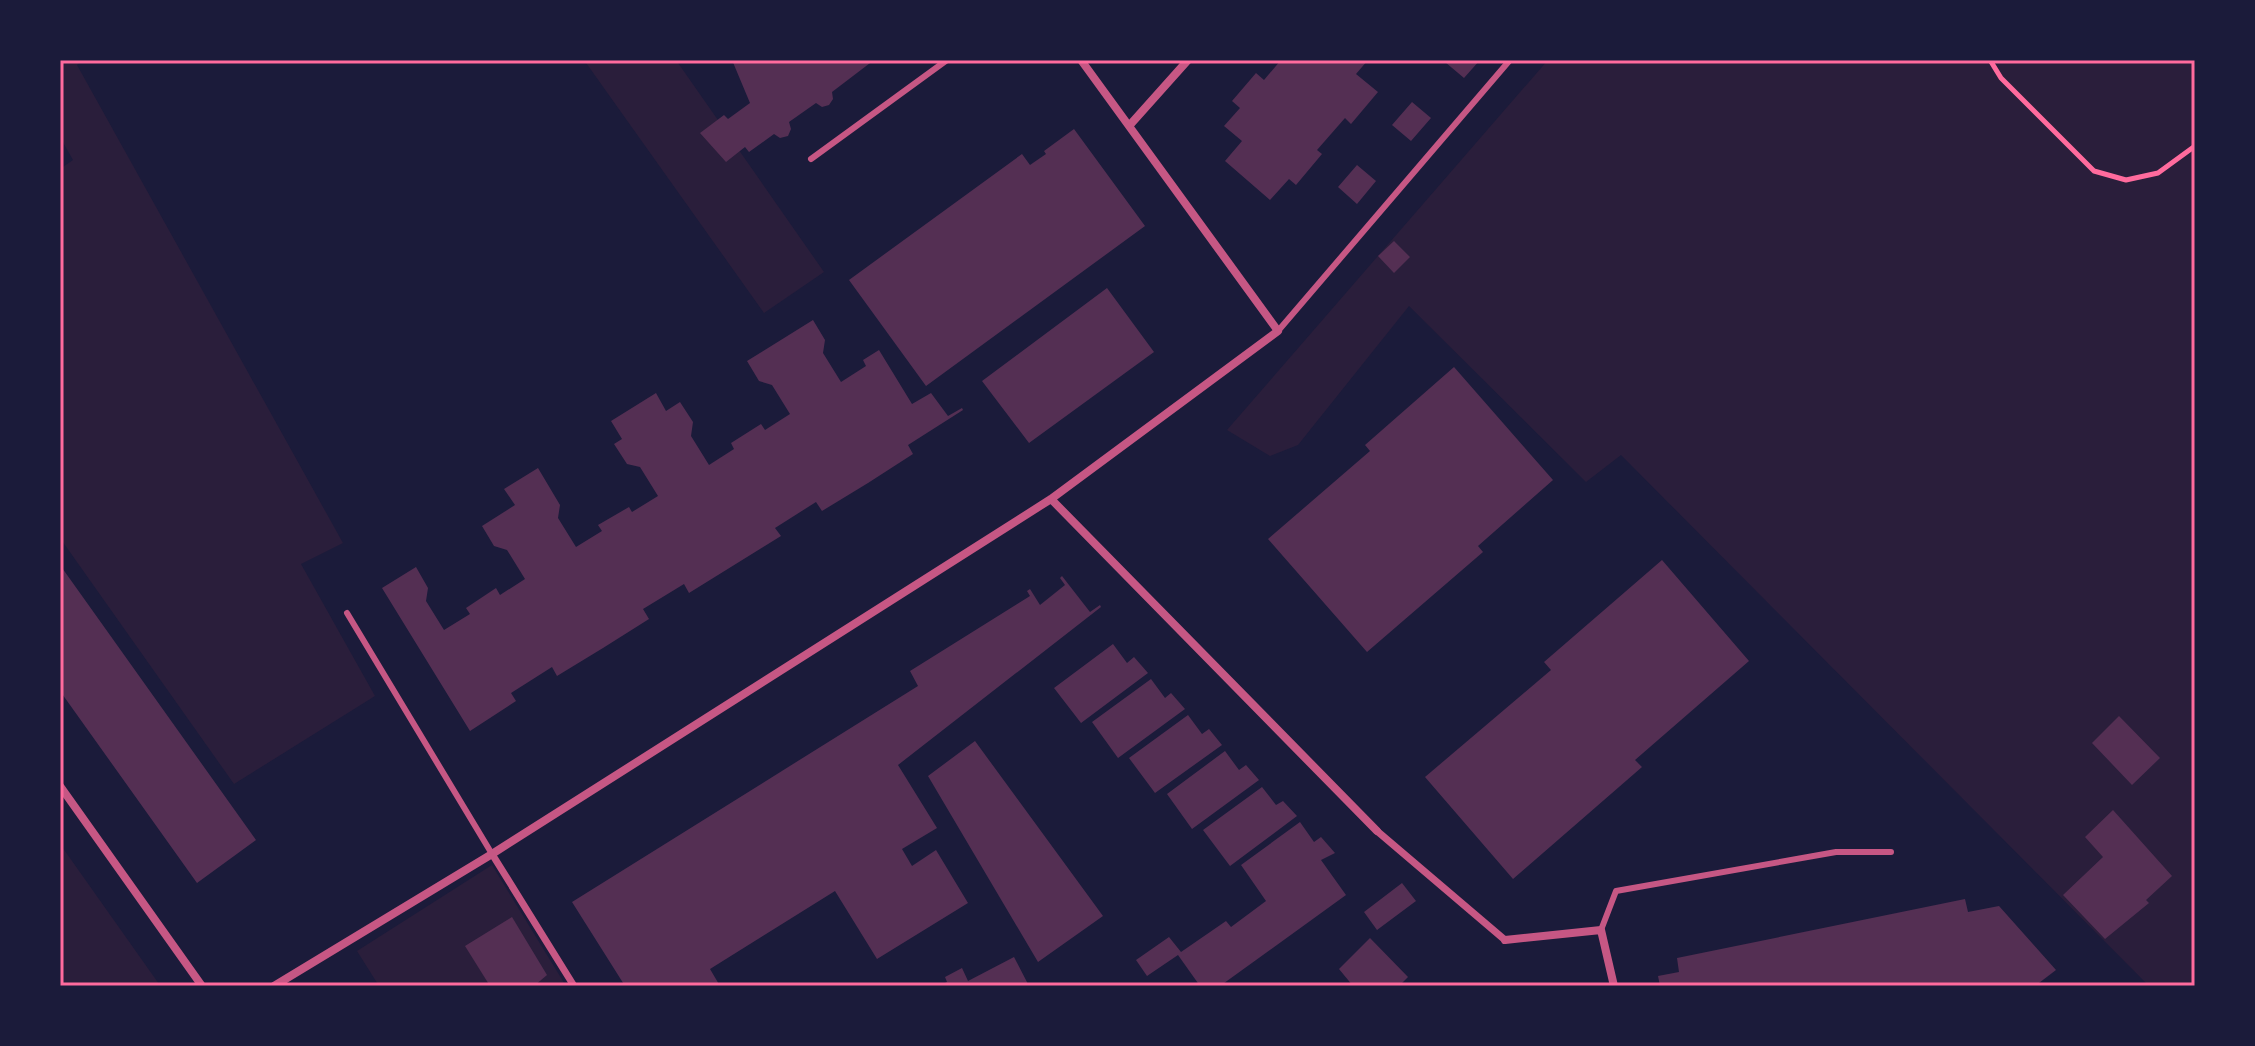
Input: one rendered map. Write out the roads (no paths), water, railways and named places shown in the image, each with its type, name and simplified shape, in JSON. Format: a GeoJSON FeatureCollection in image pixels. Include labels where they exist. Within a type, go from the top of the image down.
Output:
{"type":"FeatureCollection","features":[{"type":"Feature","properties":{"kind":"street"},"geometry":{"type":"LineString","coordinates":[[274,986],[492,854],[1051,499],[1278,331],[1081,60]]}},
{"type":"Feature","properties":{"kind":"street"},"geometry":{"type":"LineString","coordinates":[[1129,126],[1188,60]]}},
{"type":"Feature","properties":{"kind":"street"},"geometry":{"type":"LineString","coordinates":[[1051,499],[1377,831],[1505,940],[1601,930],[1614,986]]}},
{"type":"Feature","properties":{"kind":"street"},"geometry":{"type":"LineString","coordinates":[[60,786],[202,986]]}},
{"type":"Feature","properties":{"kind":"street"},"geometry":{"type":"LineString","coordinates":[[492,854],[574,986]]}},
{"type":"Feature","properties":{"kind":"lane"},"geometry":{"type":"LineString","coordinates":[[811,159],[947,60]]}},
{"type":"Feature","properties":{"kind":"lane"},"geometry":{"type":"LineString","coordinates":[[1278,331],[1510,60]]}},
{"type":"Feature","properties":{"kind":"lane"},"geometry":{"type":"LineString","coordinates":[[347,613],[492,854]]}},
{"type":"Feature","properties":{"kind":"lane"},"geometry":{"type":"LineString","coordinates":[[1601,930],[1616,891],[1836,852],[1891,852]]}}]}
